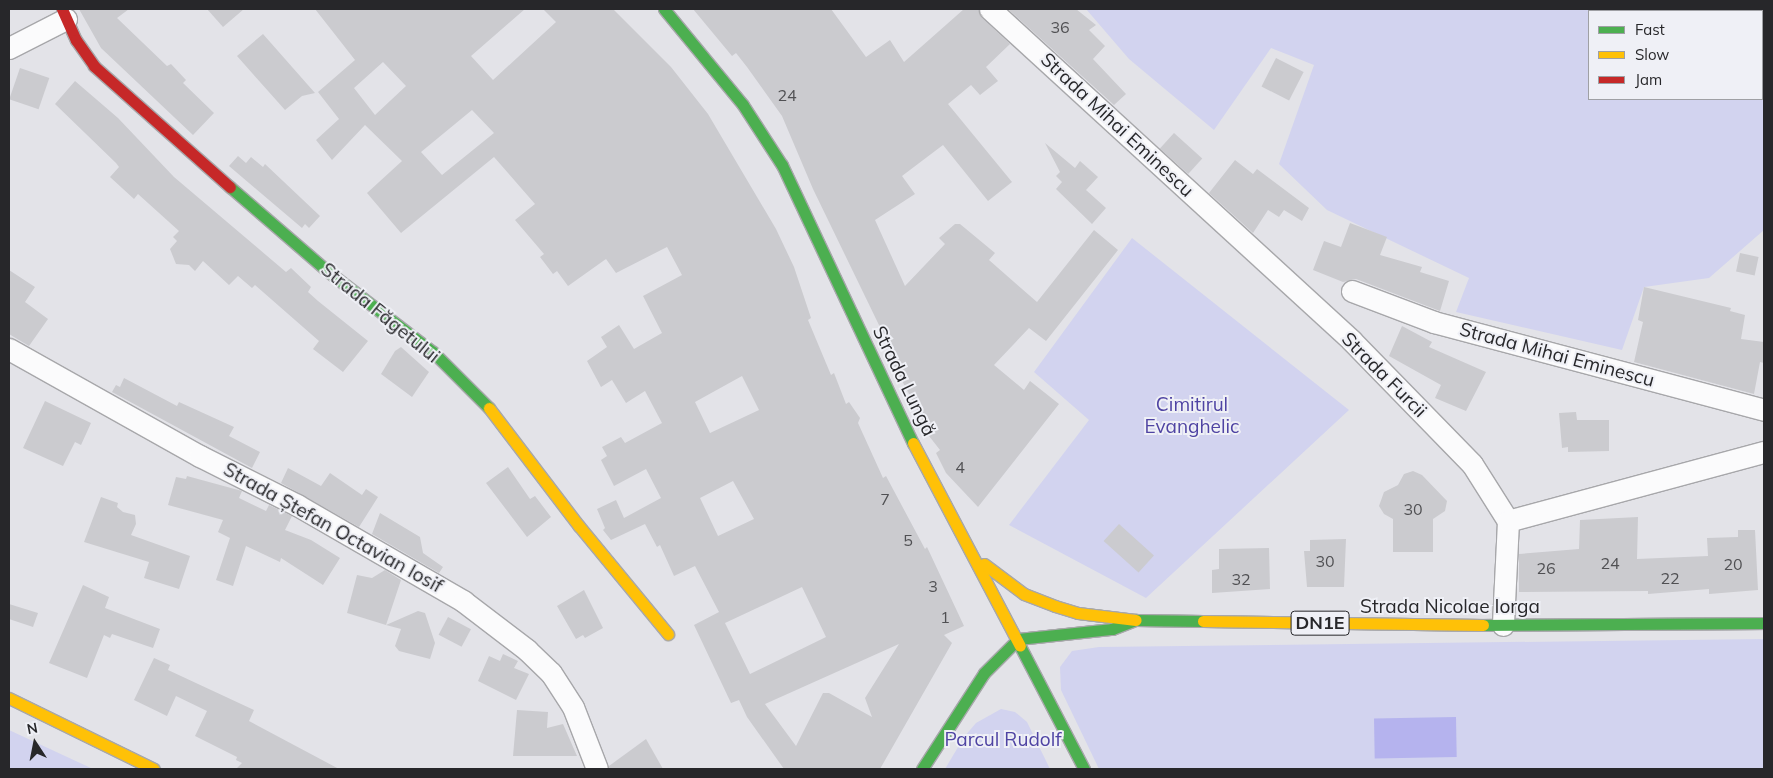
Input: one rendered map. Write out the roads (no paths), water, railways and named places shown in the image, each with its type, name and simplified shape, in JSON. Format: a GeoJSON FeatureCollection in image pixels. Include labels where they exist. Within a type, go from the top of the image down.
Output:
{"type":"FeatureCollection","features":[{"type":"Feature","properties":{"kind":"main road","name":"Strada Lungă"},"geometry":{"type":"LineString","coordinates":[[664,9],[743,105],[782,165],[897,412],[1018,639],[1084,769]]}},
{"type":"Feature","properties":{"kind":"main road","name":"Strada Făgetului"},"geometry":{"type":"LineString","coordinates":[[64,14],[94,66],[119,91],[326,270],[433,352],[492,411],[579,526],[668,634]]}},
{"type":"Feature","properties":{"kind":"main road"},"geometry":{"type":"LineString","coordinates":[[974,556],[1024,594],[1078,613],[1136,620]]}},
{"type":"Feature","properties":{"kind":"main road","name":"Strada Nicolae Iorga"},"geometry":{"type":"LineString","coordinates":[[1018,639],[1112,629],[1136,620],[1503,626],[1764,623]]}},
{"type":"Feature","properties":{"kind":"main road"},"geometry":{"type":"LineString","coordinates":[[922,769],[984,673],[1018,639]]}},
{"type":"Feature","properties":{"kind":"main road"},"geometry":{"type":"LineString","coordinates":[[9,698],[154,769]]}},
{"type":"Feature","properties":{"kind":"street","name":"Strada Mihai Eminescu"},"geometry":{"type":"LineString","coordinates":[[990,9],[1244,242]]}},
{"type":"Feature","properties":{"kind":"street","name":"Strada Făgetului"},"geometry":{"type":"LineString","coordinates":[[9,48],[64,14]]}},
{"type":"Feature","properties":{"kind":"street","name":"Strada Furcii"},"geometry":{"type":"LineString","coordinates":[[1244,242],[1351,340],[1472,464],[1508,521]]}},
{"type":"Feature","properties":{"kind":"street","name":"Strada Mihai Eminescu"},"geometry":{"type":"LineString","coordinates":[[1352,291],[1434,322],[1764,410]]}},
{"type":"Feature","properties":{"kind":"street","name":"Strada Ștefan Octavian Iosif"},"geometry":{"type":"LineString","coordinates":[[9,349],[200,456],[297,505],[462,601],[527,650],[550,673],[573,707],[597,769]]}},
{"type":"Feature","properties":{"kind":"street"},"geometry":{"type":"LineString","coordinates":[[1503,626],[1508,521],[1764,452]]}},
{"type":"Feature","properties":{"kind":"water"},"geometry":{"type":"Polygon","coordinates":[[[1456,717],[1457,757],[1375,758],[1374,718],[1456,717]]]}},
{"type":"Feature","properties":{"kind":"park label","name":"Cimitirul Evanghelic"},"geometry":{"type":"Point","coordinates":[1192,416]}},
{"type":"Feature","properties":{"kind":"park label","name":"Parcul Rudolf"},"geometry":{"type":"Point","coordinates":[1003,740]}}]}
